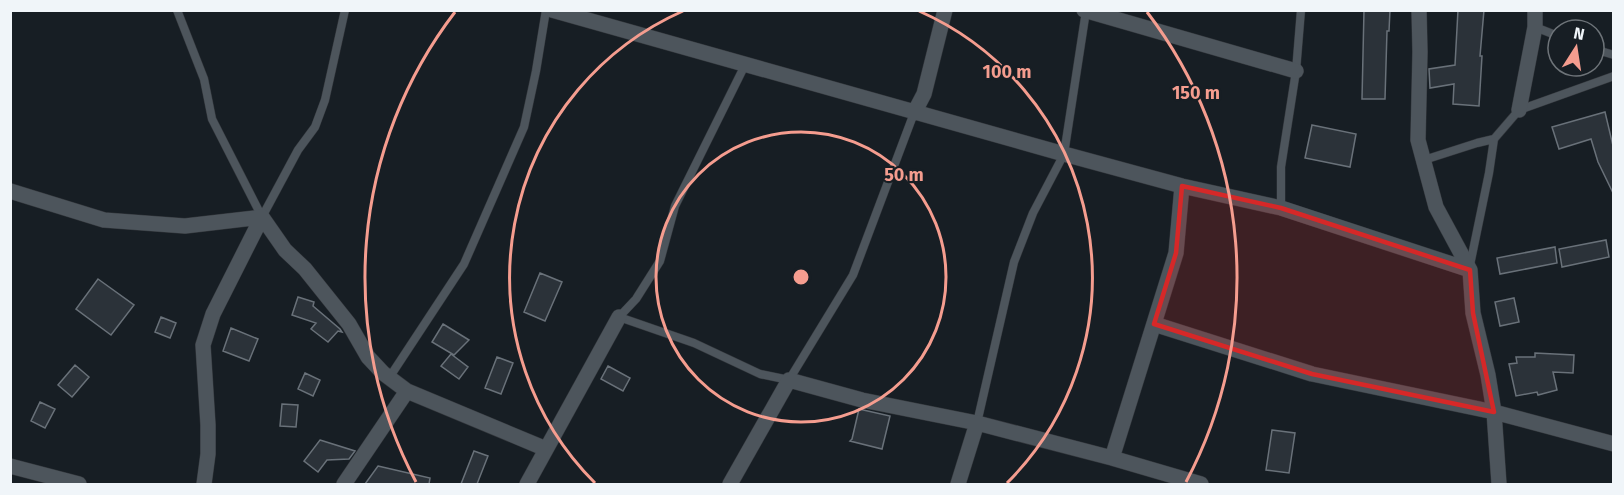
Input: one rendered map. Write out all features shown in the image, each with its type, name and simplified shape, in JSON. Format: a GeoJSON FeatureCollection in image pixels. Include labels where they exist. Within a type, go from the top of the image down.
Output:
{"type":"FeatureCollection","features":[{"type":"Feature","properties":{"kind":"street"},"geometry":{"type":"LineString","coordinates":[[552,10],[1064,154],[1182,186],[1281,208],[1470,270]]}},
{"type":"Feature","properties":{"kind":"street"},"geometry":{"type":"LineString","coordinates":[[914,113],[924,94],[945,10]]}},
{"type":"Feature","properties":{"kind":"street"},"geometry":{"type":"LineString","coordinates":[[1419,10],[1418,140],[1436,207],[1470,270],[1473,313],[1488,375],[1494,412],[1499,484]]}},
{"type":"Feature","properties":{"kind":"street"},"geometry":{"type":"LineString","coordinates":[[1519,110],[1535,27],[1535,10]]}},
{"type":"Feature","properties":{"kind":"street"},"geometry":{"type":"LineString","coordinates":[[1085,11],[1296,71]]}},
{"type":"Feature","properties":{"kind":"street"},"geometry":{"type":"LineString","coordinates":[[1112,458],[1176,253],[1182,186]]}},
{"type":"Feature","properties":{"kind":"street"},"geometry":{"type":"LineString","coordinates":[[10,191],[104,220],[185,225],[262,218]]}},
{"type":"Feature","properties":{"kind":"street"},"geometry":{"type":"LineString","coordinates":[[262,218],[285,250],[305,269],[349,324],[368,357],[389,378],[407,391],[546,449]]}},
{"type":"Feature","properties":{"kind":"street"},"geometry":{"type":"LineString","coordinates":[[204,484],[208,454],[208,425],[203,345],[213,314],[262,218]]}},
{"type":"Feature","properties":{"kind":"street"},"geometry":{"type":"LineString","coordinates":[[527,484],[620,316]]}},
{"type":"Feature","properties":{"kind":"street"},"geometry":{"type":"LineString","coordinates":[[1154,324],[1312,374],[1494,412],[1614,444]]}},
{"type":"Feature","properties":{"kind":"street"},"geometry":{"type":"LineString","coordinates":[[730,484],[789,380],[862,400],[977,423],[1201,484]]}},
{"type":"Feature","properties":{"kind":"street"},"geometry":{"type":"LineString","coordinates":[[344,484],[407,391]]}},
{"type":"Feature","properties":{"kind":"street"},"geometry":{"type":"LineString","coordinates":[[958,484],[977,423]]}},
{"type":"Feature","properties":{"kind":"street"},"geometry":{"type":"LineString","coordinates":[[10,466],[79,484]]}},
{"type":"Feature","properties":{"kind":"lane"},"geometry":{"type":"LineString","coordinates":[[177,10],[204,80],[212,119],[262,218]]}},
{"type":"Feature","properties":{"kind":"lane"},"geometry":{"type":"LineString","coordinates":[[262,218],[298,150],[315,126],[325,100],[345,10]]}},
{"type":"Feature","properties":{"kind":"lane"},"geometry":{"type":"LineString","coordinates":[[389,378],[464,264],[524,127],[546,10]]}},
{"type":"Feature","properties":{"kind":"lane"},"geometry":{"type":"LineString","coordinates":[[1281,208],[1281,167],[1296,71],[1301,10]]}},
{"type":"Feature","properties":{"kind":"lane"},"geometry":{"type":"LineString","coordinates":[[977,423],[1014,262],[1033,213],[1064,154],[1085,11]]}},
{"type":"Feature","properties":{"kind":"lane"},"geometry":{"type":"LineString","coordinates":[[1535,27],[1546,31]]}},
{"type":"Feature","properties":{"kind":"lane"},"geometry":{"type":"LineString","coordinates":[[745,65],[675,206],[660,261],[636,299],[620,316],[694,343],[760,374],[789,380],[854,275],[914,113]]}},
{"type":"Feature","properties":{"kind":"lane"},"geometry":{"type":"LineString","coordinates":[[1470,270],[1494,139],[1519,110],[1614,76]]}},
{"type":"Feature","properties":{"kind":"lane"},"geometry":{"type":"LineString","coordinates":[[1424,160],[1477,142],[1494,139]]}},
{"type":"Feature","properties":{"kind":"highlighted area"},"geometry":{"type":"Polygon","coordinates":[[[1182,186],[1281,208],[1470,270],[1473,313],[1494,412],[1312,374],[1154,324],[1176,253],[1182,186]]]}},
{"type":"Feature","properties":{"kind":"building"},"geometry":{"type":"Polygon","coordinates":[[[1364,10],[1390,10],[1389,31],[1387,31],[1385,99],[1362,99],[1364,10]]]}},
{"type":"Feature","properties":{"kind":"building"},"geometry":{"type":"Polygon","coordinates":[[[1458,10],[1484,10],[1479,106],[1453,104],[1454,84],[1430,88],[1429,69],[1455,65],[1458,10]]]}},
{"type":"Feature","properties":{"kind":"building"},"geometry":{"type":"Polygon","coordinates":[[[1605,112],[1614,150],[1614,195],[1598,162],[1591,139],[1559,149],[1552,127],[1605,112]]]}},
{"type":"Feature","properties":{"kind":"building"},"geometry":{"type":"Polygon","coordinates":[[[1312,125],[1356,134],[1350,167],[1305,158],[1312,125]]]}},
{"type":"Feature","properties":{"kind":"building"},"geometry":{"type":"Polygon","coordinates":[[[1606,240],[1609,257],[1562,267],[1559,249],[1606,240]]]}},
{"type":"Feature","properties":{"kind":"building"},"geometry":{"type":"Polygon","coordinates":[[[1555,247],[1557,263],[1500,274],[1497,258],[1555,247]]]}},
{"type":"Feature","properties":{"kind":"building"},"geometry":{"type":"Polygon","coordinates":[[[540,273],[562,282],[545,321],[524,312],[540,273]]]}},
{"type":"Feature","properties":{"kind":"building"},"geometry":{"type":"Polygon","coordinates":[[[98,279],[134,305],[111,335],[76,309],[98,279]]]}},
{"type":"Feature","properties":{"kind":"building"},"geometry":{"type":"Polygon","coordinates":[[[298,297],[314,302],[313,306],[342,332],[338,331],[328,342],[311,329],[316,323],[292,315],[298,297]]]}},
{"type":"Feature","properties":{"kind":"building"},"geometry":{"type":"Polygon","coordinates":[[[1514,298],[1519,322],[1500,326],[1495,302],[1514,298]]]}},
{"type":"Feature","properties":{"kind":"building"},"geometry":{"type":"Polygon","coordinates":[[[161,317],[176,323],[170,338],[155,332],[161,317]]]}},
{"type":"Feature","properties":{"kind":"building"},"geometry":{"type":"Polygon","coordinates":[[[443,324],[469,340],[454,355],[432,342],[443,324]]]}},
{"type":"Feature","properties":{"kind":"building"},"geometry":{"type":"Polygon","coordinates":[[[231,328],[258,339],[249,361],[223,351],[231,328]]]}},
{"type":"Feature","properties":{"kind":"building"},"geometry":{"type":"Polygon","coordinates":[[[1535,353],[1574,355],[1573,373],[1553,372],[1557,390],[1538,395],[1537,392],[1516,396],[1509,364],[1517,363],[1516,357],[1535,357],[1535,353]]]}},
{"type":"Feature","properties":{"kind":"building"},"geometry":{"type":"Polygon","coordinates":[[[451,354],[468,367],[459,379],[441,366],[451,354]]]}},
{"type":"Feature","properties":{"kind":"building"},"geometry":{"type":"Polygon","coordinates":[[[497,357],[513,363],[501,394],[485,388],[497,357]]]}},
{"type":"Feature","properties":{"kind":"building"},"geometry":{"type":"Polygon","coordinates":[[[75,365],[89,377],[72,397],[58,385],[75,365]]]}},
{"type":"Feature","properties":{"kind":"building"},"geometry":{"type":"Polygon","coordinates":[[[608,366],[630,378],[623,391],[601,379],[608,366]]]}},
{"type":"Feature","properties":{"kind":"building"},"geometry":{"type":"Polygon","coordinates":[[[305,373],[320,380],[313,396],[298,389],[305,373]]]}},
{"type":"Feature","properties":{"kind":"building"},"geometry":{"type":"Polygon","coordinates":[[[40,402],[55,409],[45,428],[31,421],[40,402]]]}},
{"type":"Feature","properties":{"kind":"building"},"geometry":{"type":"Polygon","coordinates":[[[282,404],[298,405],[296,427],[280,426],[282,404]]]}},
{"type":"Feature","properties":{"kind":"building"},"geometry":{"type":"Polygon","coordinates":[[[859,409],[890,416],[882,449],[850,441],[859,409]]]}},
{"type":"Feature","properties":{"kind":"building"},"geometry":{"type":"Polygon","coordinates":[[[1272,430],[1295,433],[1289,473],[1266,470],[1272,430]]]}},
{"type":"Feature","properties":{"kind":"building"},"geometry":{"type":"Polygon","coordinates":[[[320,440],[355,451],[349,459],[327,460],[318,472],[304,461],[320,440]]]}},
{"type":"Feature","properties":{"kind":"building"},"geometry":{"type":"Polygon","coordinates":[[[474,451],[488,456],[477,484],[461,484],[474,451]]]}},
{"type":"Feature","properties":{"kind":"building"},"geometry":{"type":"Polygon","coordinates":[[[378,466],[430,478],[429,484],[365,484],[378,466]]]}}]}
